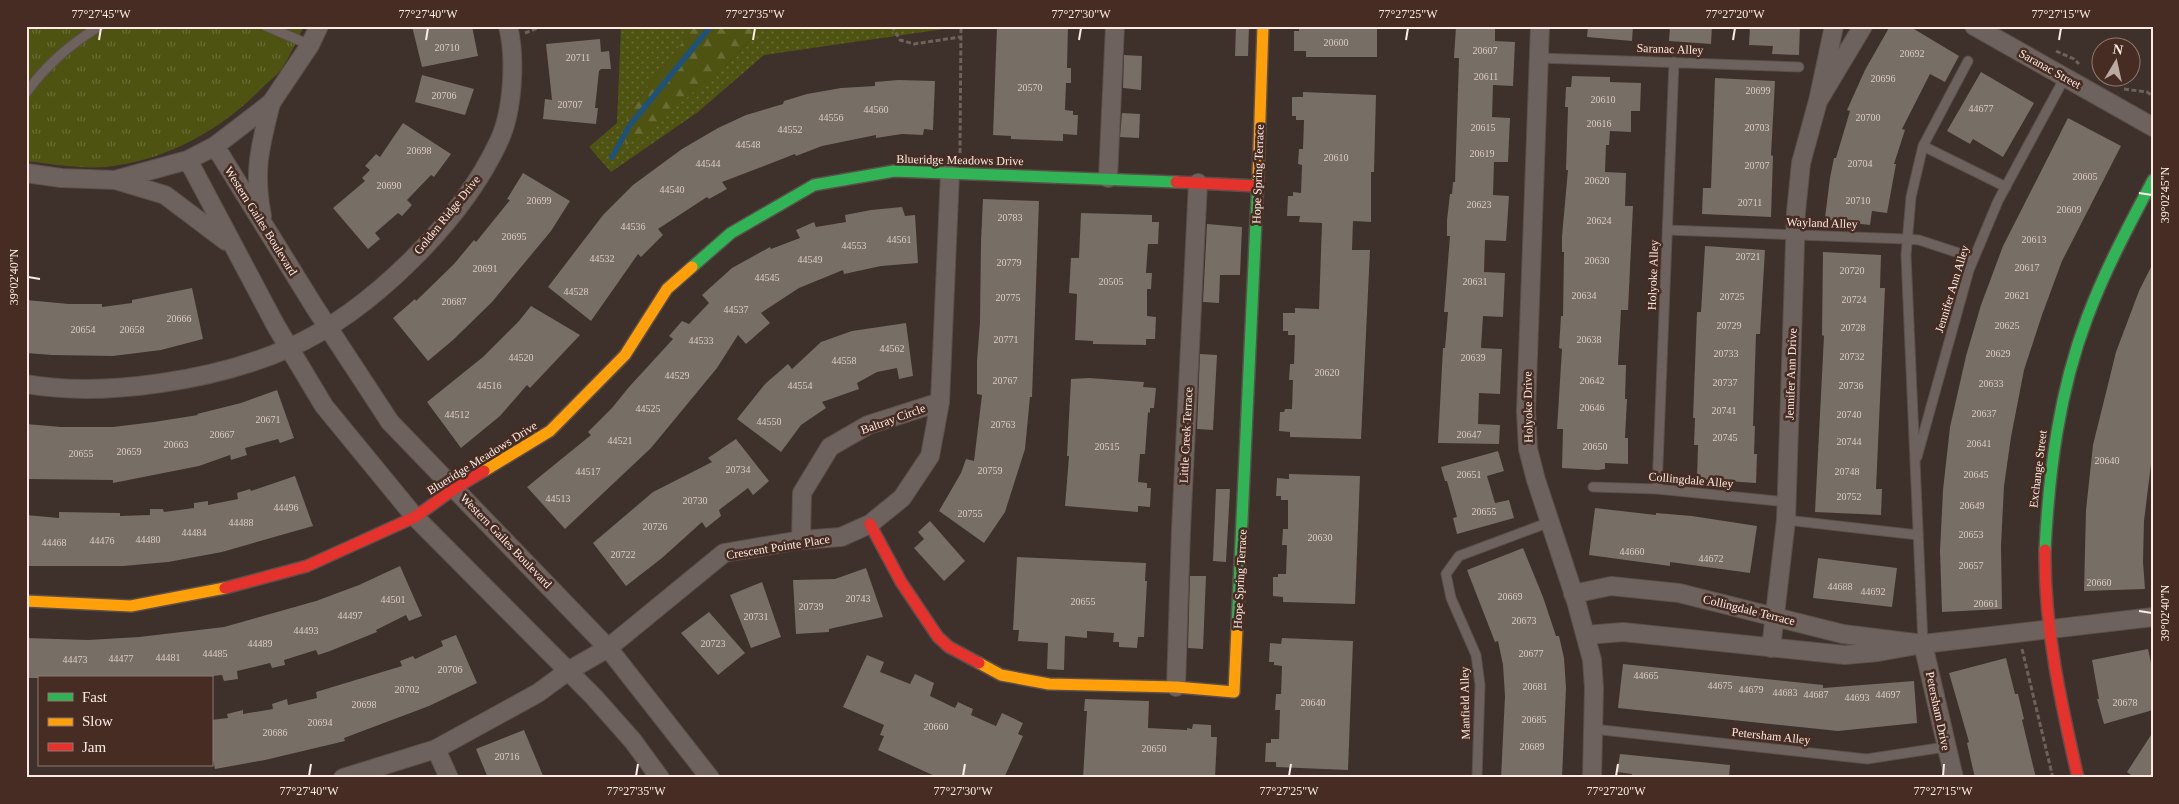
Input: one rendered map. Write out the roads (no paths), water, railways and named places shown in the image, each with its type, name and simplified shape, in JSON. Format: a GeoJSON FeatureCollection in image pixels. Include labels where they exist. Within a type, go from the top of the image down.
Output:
{"type":"FeatureCollection","features":[{"type":"Feature","properties":{"kind":"street"},"geometry":{"type":"LineString","coordinates":[[115,180],[188,160],[210,149],[271,103],[310,45],[319,26]]}},
{"type":"Feature","properties":{"kind":"street","name":"Golden Ridge Drive"},"geometry":{"type":"LineString","coordinates":[[26,384],[108,390],[213,374],[289,348],[328,327],[388,283],[431,240],[474,186],[500,140],[513,89],[511,38],[508,26]]}},
{"type":"Feature","properties":{"kind":"street"},"geometry":{"type":"LineString","coordinates":[[1108,178],[1115,26]]}},
{"type":"Feature","properties":{"kind":"street","name":"Hope Spring Terrace"},"geometry":{"type":"LineString","coordinates":[[870,524],[901,582],[938,637],[949,647],[1001,675],[1049,684],[1176,687],[1234,692],[1255,262],[1263,26]]}},
{"type":"Feature","properties":{"kind":"street","name":"Holyoke Drive"},"geometry":{"type":"LineString","coordinates":[[1540,26],[1526,411],[1528,449],[1536,480],[1574,594],[1592,660],[1594,688],[1592,778]]}},
{"type":"Feature","properties":{"kind":"street","name":"Jennifer Ann Drive"},"geometry":{"type":"LineString","coordinates":[[1771,648],[1786,520],[1796,235],[1801,163],[1818,102],[1834,26]]}},
{"type":"Feature","properties":{"kind":"street","name":"Jennifer Ann Drive"},"geometry":{"type":"LineString","coordinates":[[1818,102],[1863,26]]}},
{"type":"Feature","properties":{"kind":"street","name":"Saranac Street"},"geometry":{"type":"LineString","coordinates":[[1974,26],[2153,127]]}},
{"type":"Feature","properties":{"kind":"street"},"geometry":{"type":"LineString","coordinates":[[265,229],[257,190],[259,152],[271,103]]}},
{"type":"Feature","properties":{"kind":"street","name":"Western Gailes Boulevard"},"geometry":{"type":"LineString","coordinates":[[210,149],[265,229],[390,422],[608,648],[710,778]]}},
{"type":"Feature","properties":{"kind":"street"},"geometry":{"type":"LineString","coordinates":[[188,160],[232,246],[324,406],[415,517],[568,671],[634,741],[660,778]]}},
{"type":"Feature","properties":{"kind":"street","name":"Blueridge Meadows Drive"},"geometry":{"type":"LineString","coordinates":[[26,601],[131,606],[218,590],[307,566],[415,517],[454,489],[550,431],[625,355],[667,289],[731,233],[814,185],[894,171],[1108,178],[1257,186]]}},
{"type":"Feature","properties":{"kind":"street"},"geometry":{"type":"LineString","coordinates":[[26,172],[61,178],[115,180],[165,194],[232,246]]}},
{"type":"Feature","properties":{"kind":"street","name":"Crescent Pointe Place"},"geometry":{"type":"LineString","coordinates":[[343,778],[436,749],[538,693],[568,671],[608,648],[724,553],[801,540],[841,537],[870,524],[902,498],[930,456],[940,402],[955,173]]}},
{"type":"Feature","properties":{"kind":"street","name":"Exchange Street"},"geometry":{"type":"LineString","coordinates":[[2078,778],[2062,708],[2049,628],[2047,515],[2054,444],[2064,391],[2086,321],[2110,262],[2153,180]]}},
{"type":"Feature","properties":{"kind":"street","name":"Little Creek Terrace"},"geometry":{"type":"LineString","coordinates":[[1176,687],[1198,183]]}},
{"type":"Feature","properties":{"kind":"street","name":"Baltray Circle"},"geometry":{"type":"LineString","coordinates":[[801,540],[802,493],[830,447],[868,425],[940,402]]}},
{"type":"Feature","properties":{"kind":"street","name":"Collingdale Terrace"},"geometry":{"type":"LineString","coordinates":[[1574,594],[1611,586],[1679,593],[1844,634],[1923,644]]}},
{"type":"Feature","properties":{"kind":"street","name":"Collingdale Terrace"},"geometry":{"type":"LineString","coordinates":[[1586,635],[1624,632],[1845,655],[2049,628],[2153,617]]}},
{"type":"Feature","properties":{"kind":"street","name":"Petersham Drive"},"geometry":{"type":"LineString","coordinates":[[1923,644],[1954,778]]}},
{"type":"Feature","properties":{"kind":"street"},"geometry":{"type":"LineString","coordinates":[[436,749],[449,778]]}},
{"type":"Feature","properties":{"kind":"lane"},"geometry":{"type":"LineString","coordinates":[[26,93],[41,72],[75,42],[100,26]]}},
{"type":"Feature","properties":{"kind":"lane"},"geometry":{"type":"LineString","coordinates":[[266,26],[310,45]]}},
{"type":"Feature","properties":{"kind":"lane","name":"Saranac Alley"},"geometry":{"type":"LineString","coordinates":[[1539,58],[1799,67]]}},
{"type":"Feature","properties":{"kind":"lane","name":"Jennifer Ann Alley"},"geometry":{"type":"LineString","coordinates":[[1923,644],[1906,255],[1907,239],[1911,197],[1923,146],[1968,61]]}},
{"type":"Feature","properties":{"kind":"lane","name":"Holyoke Alley"},"geometry":{"type":"LineString","coordinates":[[1657,489],[1674,62]]}},
{"type":"Feature","properties":{"kind":"lane","name":"Jennifer Ann Alley"},"geometry":{"type":"LineString","coordinates":[[1915,465],[1974,258],[2006,187],[2065,77]]}},
{"type":"Feature","properties":{"kind":"lane"},"geometry":{"type":"LineString","coordinates":[[1923,146],[2006,187]]}},
{"type":"Feature","properties":{"kind":"lane","name":"Wayland Alley"},"geometry":{"type":"LineString","coordinates":[[1667,230],[1920,240],[1974,258]]}},
{"type":"Feature","properties":{"kind":"lane","name":"Collingdale Alley"},"geometry":{"type":"LineString","coordinates":[[1593,487],[1657,489],[1786,502]]}},
{"type":"Feature","properties":{"kind":"lane"},"geometry":{"type":"LineString","coordinates":[[1786,520],[1918,535]]}},
{"type":"Feature","properties":{"kind":"lane","name":"Manfield Alley"},"geometry":{"type":"LineString","coordinates":[[1477,778],[1480,685],[1476,655],[1451,598],[1446,574],[1459,556],[1550,522]]}},
{"type":"Feature","properties":{"kind":"lane","name":"Petersham Alley"},"geometry":{"type":"LineString","coordinates":[[1593,729],[1868,758],[1946,747]]}},
{"type":"Feature","properties":{"kind":"waterway"},"geometry":{"type":"LineString","coordinates":[[612,157],[630,125],[711,26]]}}]}
